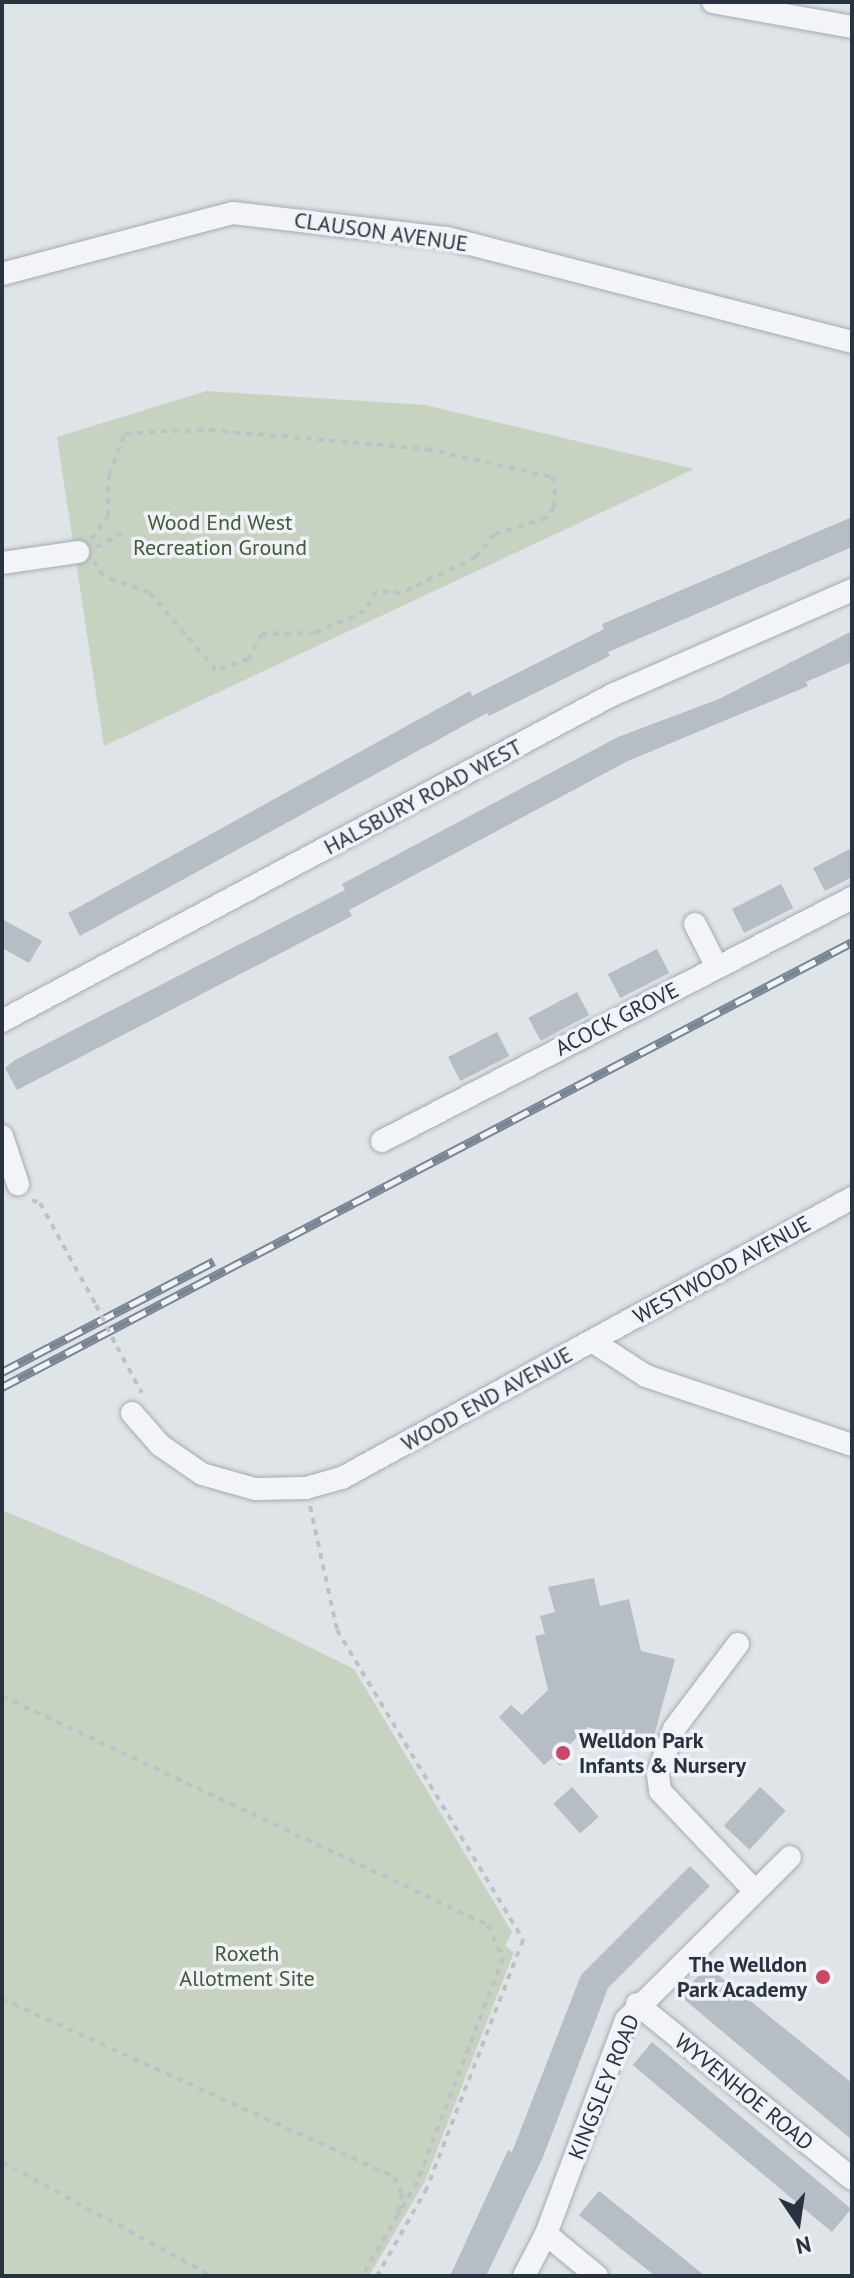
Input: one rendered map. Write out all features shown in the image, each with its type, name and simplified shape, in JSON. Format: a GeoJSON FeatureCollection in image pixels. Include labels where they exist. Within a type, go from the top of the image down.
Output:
{"type":"FeatureCollection","features":[{"type":"Feature","properties":{"kind":"street"},"geometry":{"type":"LineString","coordinates":[[713,2],[852,27]]}},
{"type":"Feature","properties":{"kind":"street","name":"CLAUSON AVENUE"},"geometry":{"type":"LineString","coordinates":[[2,274],[233,213],[447,238],[852,342]]}},
{"type":"Feature","properties":{"kind":"street"},"geometry":{"type":"LineString","coordinates":[[2,563],[78,552]]}},
{"type":"Feature","properties":{"kind":"street","name":"HALSBURY ROAD WEST"},"geometry":{"type":"LineString","coordinates":[[2,1021],[612,695],[852,590]]}},
{"type":"Feature","properties":{"kind":"street","name":"ACOCK GROVE"},"geometry":{"type":"LineString","coordinates":[[382,1141],[852,898]]}},
{"type":"Feature","properties":{"kind":"street"},"geometry":{"type":"LineString","coordinates":[[695,924],[717,967]]}},
{"type":"Feature","properties":{"kind":"street"},"geometry":{"type":"LineString","coordinates":[[2,1136],[22,1191]]}},
{"type":"Feature","properties":{"kind":"street","name":"WESTWOOD AVENUE"},"geometry":{"type":"LineString","coordinates":[[592,1341],[852,1198]]}},
{"type":"Feature","properties":{"kind":"street","name":"WOOD END AVENUE"},"geometry":{"type":"LineString","coordinates":[[132,1413],[160,1445],[202,1474],[255,1489],[306,1488],[342,1478],[592,1341],[646,1376],[852,1445]]}},
{"type":"Feature","properties":{"kind":"street"},"geometry":{"type":"LineString","coordinates":[[738,1644],[674,1729],[658,1774],[660,1791],[754,1890]]}},
{"type":"Feature","properties":{"kind":"street","name":"KINGSLEY ROAD"},"geometry":{"type":"LineString","coordinates":[[524,2276],[546,2234],[626,2020],[637,2004],[790,1857]]}},
{"type":"Feature","properties":{"kind":"street","name":"WYVENHOE ROAD"},"geometry":{"type":"LineString","coordinates":[[637,2004],[852,2179]]}},
{"type":"Feature","properties":{"kind":"street"},"geometry":{"type":"LineString","coordinates":[[546,2234],[597,2276]]}},
{"type":"Feature","properties":{"kind":"path"},"geometry":{"type":"LineString","coordinates":[[78,552],[108,516],[109,475],[125,433],[210,430],[427,449],[552,477],[555,489],[554,507],[546,518],[495,534],[476,557],[401,593],[376,591],[365,611],[315,633],[262,634],[248,659],[216,670],[149,592],[103,576],[87,549],[129,530]]}},
{"type":"Feature","properties":{"kind":"path"},"geometry":{"type":"LineString","coordinates":[[22,1191],[40,1203],[148,1403],[132,1413]]}},
{"type":"Feature","properties":{"kind":"path"},"geometry":{"type":"LineString","coordinates":[[306,1488],[337,1630],[523,1940],[427,2188],[377,2276]]}},
{"type":"Feature","properties":{"kind":"path"},"geometry":{"type":"LineString","coordinates":[[2,1696],[488,1925],[503,1958],[417,2182],[362,2276]]}},
{"type":"Feature","properties":{"kind":"path"},"geometry":{"type":"LineString","coordinates":[[2,1999],[394,2177],[402,2194],[398,2215]]}},
{"type":"Feature","properties":{"kind":"path"},"geometry":{"type":"LineString","coordinates":[[2,2162],[212,2276]]}},
{"type":"Feature","properties":{"kind":"green space","name":"Wood End West Recreation Ground"},"geometry":{"type":"Polygon","coordinates":[[[207,391],[425,405],[694,469],[104,746],[57,437],[207,391]]]}},
{"type":"Feature","properties":{"kind":"green space","name":"Roxeth Allotment Site"},"geometry":{"type":"Polygon","coordinates":[[[2,1510],[206,1596],[354,1669],[512,1932],[505,1946],[514,1952],[425,2181],[369,2276],[2,2276],[2,1510]]]}},
{"type":"Feature","properties":{"kind":"building"},"geometry":{"type":"Polygon","coordinates":[[[852,517],[852,547],[608,652],[610,656],[489,716],[487,713],[80,936],[68,913],[470,691],[472,696],[604,629],[602,624],[852,517]]]}},
{"type":"Feature","properties":{"kind":"building"},"geometry":{"type":"Polygon","coordinates":[[[852,631],[852,662],[806,682],[808,686],[628,761],[349,910],[352,916],[17,1090],[5,1068],[15,1060],[345,890],[342,884],[618,737],[719,699],[852,631]]]}},
{"type":"Feature","properties":{"kind":"building"},"geometry":{"type":"Polygon","coordinates":[[[852,848],[852,877],[825,891],[813,868],[852,848]]]}},
{"type":"Feature","properties":{"kind":"building"},"geometry":{"type":"Polygon","coordinates":[[[781,884],[793,908],[744,933],[732,909],[781,884]]]}},
{"type":"Feature","properties":{"kind":"building"},"geometry":{"type":"Polygon","coordinates":[[[2,919],[42,941],[29,963],[2,948],[2,919]]]}},
{"type":"Feature","properties":{"kind":"building"},"geometry":{"type":"Polygon","coordinates":[[[657,949],[669,973],[620,998],[608,974],[657,949]]]}},
{"type":"Feature","properties":{"kind":"building"},"geometry":{"type":"Polygon","coordinates":[[[577,992],[589,1015],[541,1041],[528,1018],[577,992]]]}},
{"type":"Feature","properties":{"kind":"building"},"geometry":{"type":"Polygon","coordinates":[[[497,1032],[509,1056],[460,1081],[448,1057],[497,1032]]]}},
{"type":"Feature","properties":{"kind":"building"},"geometry":{"type":"Polygon","coordinates":[[[594,1578],[600,1606],[629,1599],[641,1651],[675,1659],[652,1743],[588,1727],[567,1747],[574,1754],[560,1766],[552,1758],[544,1765],[499,1717],[511,1705],[522,1715],[548,1690],[535,1636],[545,1634],[540,1616],[555,1612],[548,1587],[594,1578]]]}},
{"type":"Feature","properties":{"kind":"building"},"geometry":{"type":"Polygon","coordinates":[[[572,1787],[599,1817],[580,1833],[553,1804],[572,1787]]]}},
{"type":"Feature","properties":{"kind":"building"},"geometry":{"type":"Polygon","coordinates":[[[760,1787],[786,1811],[749,1850],[724,1826],[760,1787]]]}},
{"type":"Feature","properties":{"kind":"building"},"geometry":{"type":"Polygon","coordinates":[[[690,1866],[710,1886],[608,1988],[543,2157],[486,2276],[450,2276],[508,2150],[512,2152],[581,1975],[690,1866]]]}},
{"type":"Feature","properties":{"kind":"building"},"geometry":{"type":"Polygon","coordinates":[[[707,1966],[852,2083],[852,2140],[680,1996],[707,1966]]]}},
{"type":"Feature","properties":{"kind":"building"},"geometry":{"type":"Polygon","coordinates":[[[652,2042],[851,2209],[832,2232],[633,2065],[652,2042]]]}},
{"type":"Feature","properties":{"kind":"building"},"geometry":{"type":"Polygon","coordinates":[[[599,2191],[705,2276],[655,2276],[579,2215],[599,2191]]]}},
{"type":"Feature","properties":{"kind":"railway"},"geometry":{"type":"LineString","coordinates":[[2,1387],[852,942]]}},
{"type":"Feature","properties":{"kind":"railway"},"geometry":{"type":"LineString","coordinates":[[2,1372],[214,1261]]}},
{"type":"Feature","properties":{"kind":"place","name":"Welldon Park Infants & Nursery"},"geometry":{"type":"Point","coordinates":[563,1753]}},
{"type":"Feature","properties":{"kind":"place","name":"The Welldon Park Academy"},"geometry":{"type":"Point","coordinates":[823,1977]}}]}
